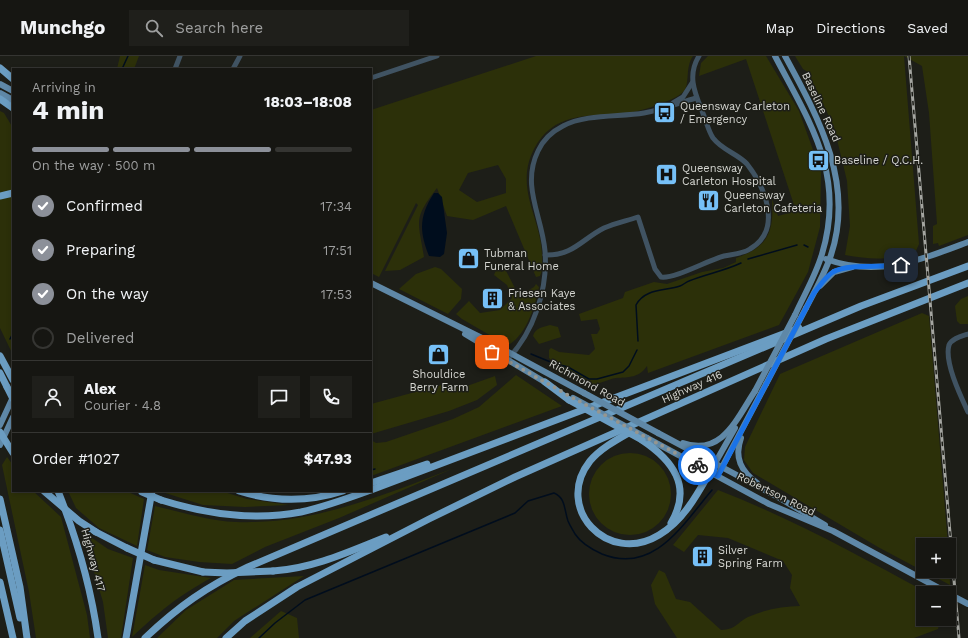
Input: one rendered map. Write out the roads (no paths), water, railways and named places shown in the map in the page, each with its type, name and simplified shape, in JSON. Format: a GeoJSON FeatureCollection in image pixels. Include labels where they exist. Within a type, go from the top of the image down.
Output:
{"type":"FeatureCollection","features":[{"type":"Feature","properties":{"kind":"highway"},"geometry":{"type":"LineString","coordinates":[[0,68],[12,78]]}},
{"type":"Feature","properties":{"kind":"highway"},"geometry":{"type":"LineString","coordinates":[[0,99],[12,107]]}},
{"type":"Feature","properties":{"kind":"highway"},"geometry":{"type":"LineString","coordinates":[[0,196],[12,193]]}},
{"type":"Feature","properties":{"kind":"highway"},"geometry":{"type":"LineString","coordinates":[[372,489],[818,320],[861,306],[968,266]]}},
{"type":"Feature","properties":{"kind":"highway","name":"Highway 416"},"geometry":{"type":"LineString","coordinates":[[429,519],[515,477],[826,339],[968,283]]}},
{"type":"Feature","properties":{"kind":"highway"},"geometry":{"type":"LineString","coordinates":[[145,638],[179,607],[221,580],[861,306]]}},
{"type":"Feature","properties":{"kind":"highway"},"geometry":{"type":"LineString","coordinates":[[0,356],[12,378]]}},
{"type":"Feature","properties":{"kind":"highway"},"geometry":{"type":"LineString","coordinates":[[0,373],[12,396]]}},
{"type":"Feature","properties":{"kind":"highway"},"geometry":{"type":"LineString","coordinates":[[545,382],[571,399],[644,439],[670,463],[678,480],[680,491],[679,503],[674,518],[665,531]]}},
{"type":"Feature","properties":{"kind":"highway"},"geometry":{"type":"LineString","coordinates":[[659,414],[608,446],[591,461],[580,480],[579,497],[580,509],[588,524],[597,533],[608,540],[626,544],[637,544],[655,538],[665,531],[691,504],[710,472]]}},
{"type":"Feature","properties":{"kind":"highway"},"geometry":{"type":"LineString","coordinates":[[0,432],[12,451]]}},
{"type":"Feature","properties":{"kind":"highway"},"geometry":{"type":"LineString","coordinates":[[372,483],[501,440]]}},
{"type":"Feature","properties":{"kind":"highway"},"geometry":{"type":"LineString","coordinates":[[45,492],[79,521],[126,548],[154,560],[203,572],[273,572],[302,566],[328,559],[429,519]]}},
{"type":"Feature","properties":{"kind":"highway","name":"Highway 417"},"geometry":{"type":"LineString","coordinates":[[58,492],[74,531],[82,557],[93,604],[98,638]]}},
{"type":"Feature","properties":{"kind":"highway"},"geometry":{"type":"LineString","coordinates":[[140,492],[196,510],[222,514],[270,515],[314,508],[364,492]]}},
{"type":"Feature","properties":{"kind":"highway"},"geometry":{"type":"LineString","coordinates":[[126,638],[152,492]]}},
{"type":"Feature","properties":{"kind":"highway"},"geometry":{"type":"LineString","coordinates":[[243,492],[266,498],[291,500],[313,498],[339,492]]}},
{"type":"Feature","properties":{"kind":"highway"},"geometry":{"type":"LineString","coordinates":[[0,499],[20,587],[26,638]]}},
{"type":"Feature","properties":{"kind":"highway"},"geometry":{"type":"LineString","coordinates":[[226,638],[245,621],[297,587],[429,519]]}},
{"type":"Feature","properties":{"kind":"highway"},"geometry":{"type":"LineString","coordinates":[[0,530],[26,638]]}},
{"type":"Feature","properties":{"kind":"highway"},"geometry":{"type":"LineString","coordinates":[[0,582],[13,638]]}},
{"type":"Feature","properties":{"kind":"main road","name":"Baseline Road"},"geometry":{"type":"LineString","coordinates":[[710,472],[795,315],[821,257],[826,239],[830,211],[828,176],[815,133],[782,68],[774,56]]}},
{"type":"Feature","properties":{"kind":"main road","name":"Baseline Road"},"geometry":{"type":"LineString","coordinates":[[718,476],[814,293],[829,260],[836,238],[838,193],[834,164],[821,126],[785,56]]}},
{"type":"Feature","properties":{"kind":"main road"},"geometry":{"type":"LineString","coordinates":[[0,84],[12,91]]}},
{"type":"Feature","properties":{"kind":"main road"},"geometry":{"type":"LineString","coordinates":[[0,93],[12,99]]}},
{"type":"Feature","properties":{"kind":"main road"},"geometry":{"type":"LineString","coordinates":[[821,257],[857,266],[883,267],[901,265],[968,242]]}},
{"type":"Feature","properties":{"kind":"main road"},"geometry":{"type":"LineString","coordinates":[[814,293],[834,272],[857,266]]}},
{"type":"Feature","properties":{"kind":"main road","name":"Richmond Road"},"geometry":{"type":"LineString","coordinates":[[372,284],[513,354],[715,463]]}},
{"type":"Feature","properties":{"kind":"main road","name":"Richmond Road"},"geometry":{"type":"LineString","coordinates":[[449,323],[485,348],[545,382]]}},
{"type":"Feature","properties":{"kind":"main road"},"geometry":{"type":"LineString","coordinates":[[665,436],[694,446],[713,444],[727,433],[755,391]]}},
{"type":"Feature","properties":{"kind":"main road"},"geometry":{"type":"LineString","coordinates":[[0,425],[12,400]]}},
{"type":"Feature","properties":{"kind":"main road"},"geometry":{"type":"LineString","coordinates":[[0,445],[12,419]]}},
{"type":"Feature","properties":{"kind":"main road"},"geometry":{"type":"LineString","coordinates":[[746,422],[738,450],[740,466],[747,475],[776,496]]}},
{"type":"Feature","properties":{"kind":"main road"},"geometry":{"type":"LineString","coordinates":[[644,439],[710,472]]}},
{"type":"Feature","properties":{"kind":"main road","name":"Robertson Road"},"geometry":{"type":"LineString","coordinates":[[715,463],[776,496],[833,531],[935,586]]}},
{"type":"Feature","properties":{"kind":"main road","name":"Robertson Road"},"geometry":{"type":"LineString","coordinates":[[710,472],[769,504],[833,531]]}},
{"type":"Feature","properties":{"kind":"main road","name":"Robertson Road"},"geometry":{"type":"LineString","coordinates":[[956,597],[968,604]]}},
{"type":"Feature","properties":{"kind":"street"},"geometry":{"type":"LineString","coordinates":[[175,68],[180,56]]}},
{"type":"Feature","properties":{"kind":"street"},"geometry":{"type":"LineString","coordinates":[[234,68],[240,56]]}},
{"type":"Feature","properties":{"kind":"street"},"geometry":{"type":"LineString","coordinates":[[372,78],[437,56]]}},
{"type":"Feature","properties":{"kind":"street"},"geometry":{"type":"LineString","coordinates":[[545,255],[566,253],[603,228],[616,222],[638,217],[655,269],[661,277],[677,274],[710,260],[741,254],[759,243],[766,230],[769,218],[764,192],[746,163],[713,138],[696,98],[692,83],[694,65],[699,56]]}},
{"type":"Feature","properties":{"kind":"street"},"geometry":{"type":"LineString","coordinates":[[669,106],[683,97],[692,83]]}},
{"type":"Feature","properties":{"kind":"street"},"geometry":{"type":"LineString","coordinates":[[507,360],[513,354],[538,307],[546,276],[545,255],[530,182],[534,159],[544,142],[556,130],[572,122],[590,118],[643,114],[696,98]]}},
{"type":"Feature","properties":{"kind":"street"},"geometry":{"type":"LineString","coordinates":[[968,334],[952,341],[949,345],[952,374],[956,389],[968,412]]}},
{"type":"Feature","properties":{"kind":"water"},"geometry":{"type":"Polygon","coordinates":[[[434,193],[438,193],[442,197],[447,233],[444,254],[440,257],[429,256],[422,231],[425,209],[434,193]]]}},
{"type":"Feature","properties":{"kind":"waterway"},"geometry":{"type":"LineString","coordinates":[[122,68],[128,56]]}},
{"type":"Feature","properties":{"kind":"waterway"},"geometry":{"type":"LineString","coordinates":[[748,259],[797,245]]}},
{"type":"Feature","properties":{"kind":"waterway"},"geometry":{"type":"LineString","coordinates":[[804,245],[808,247]]}},
{"type":"Feature","properties":{"kind":"waterway"},"geometry":{"type":"LineString","coordinates":[[638,341],[636,305],[645,296],[656,291],[680,286],[688,281],[741,263]]}},
{"type":"Feature","properties":{"kind":"waterway"},"geometry":{"type":"LineString","coordinates":[[10,339],[12,335]]}},
{"type":"Feature","properties":{"kind":"waterway"},"geometry":{"type":"LineString","coordinates":[[531,354],[568,367],[589,379],[597,379],[623,372],[629,366],[637,350]]}},
{"type":"Feature","properties":{"kind":"waterway"},"geometry":{"type":"LineString","coordinates":[[259,638],[275,623],[305,600],[515,513],[528,501],[554,493],[558,495],[563,501],[570,525],[580,540],[602,554],[620,559],[637,558],[652,552],[666,543],[712,490]]}},
{"type":"Feature","properties":{"kind":"railway"},"geometry":{"type":"LineString","coordinates":[[909,56],[959,638]]}},
{"type":"Feature","properties":{"kind":"place","name":"Queensway Carleton / Emergency"},"geometry":{"type":"Point","coordinates":[664,112]}},
{"type":"Feature","properties":{"kind":"place","name":"Baseline / Q.C.H."},"geometry":{"type":"Point","coordinates":[818,160]}},
{"type":"Feature","properties":{"kind":"place","name":"Queensway Carleton Hospital"},"geometry":{"type":"Point","coordinates":[666,174]}},
{"type":"Feature","properties":{"kind":"place","name":"Queensway Carleton Cafeteria"},"geometry":{"type":"Point","coordinates":[709,201]}},
{"type":"Feature","properties":{"kind":"place","name":"Tubman Funeral Home"},"geometry":{"type":"Point","coordinates":[469,259]}},
{"type":"Feature","properties":{"kind":"place","name":"Friesen Kaye & Associates"},"geometry":{"type":"Point","coordinates":[493,299]}},
{"type":"Feature","properties":{"kind":"place","name":"Shouldice Berry Farm"},"geometry":{"type":"Point","coordinates":[439,354]}},
{"type":"Feature","properties":{"kind":"place","name":"Silver Spring Farm"},"geometry":{"type":"Point","coordinates":[702,556]}}]}
